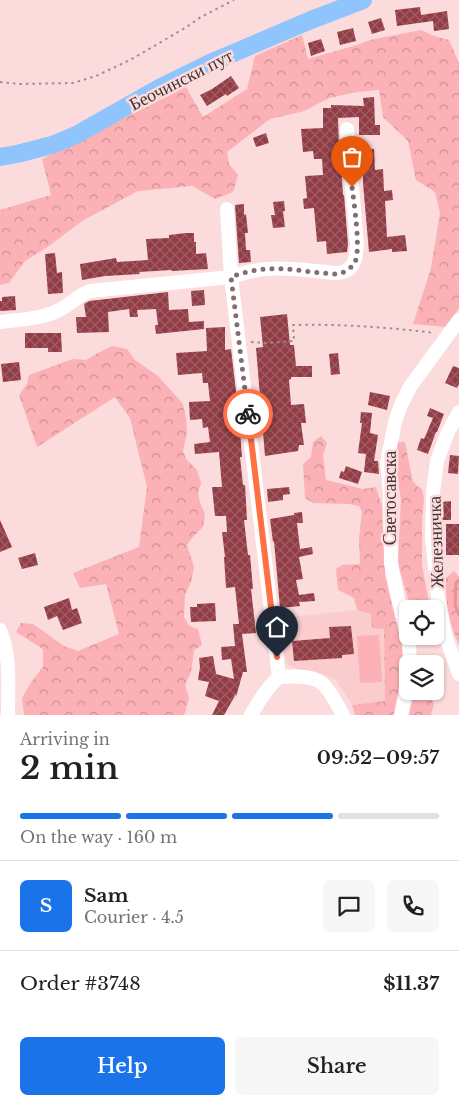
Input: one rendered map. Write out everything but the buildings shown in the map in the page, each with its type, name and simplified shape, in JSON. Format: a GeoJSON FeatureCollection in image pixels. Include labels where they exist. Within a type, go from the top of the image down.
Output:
{"type":"FeatureCollection","features":[{"type":"Feature","properties":{"kind":"main road","name":"Беочински пут"},"geometry":{"type":"LineString","coordinates":[[0,157],[52,145],[76,135],[161,87],[201,67],[363,0]]}},
{"type":"Feature","properties":{"kind":"street"},"geometry":{"type":"LineString","coordinates":[[0,322],[50,314],[60,310],[82,294],[90,291],[231,277],[245,272],[266,269],[340,274],[345,272],[356,261],[358,244],[347,129]]}},
{"type":"Feature","properties":{"kind":"street"},"geometry":{"type":"LineString","coordinates":[[227,209],[231,277],[279,677]]}},
{"type":"Feature","properties":{"kind":"street","name":"Светосавска"},"geometry":{"type":"LineString","coordinates":[[410,655],[409,644],[391,563],[390,494],[387,462],[395,422],[410,387],[459,320]]}},
{"type":"Feature","properties":{"kind":"street","name":"Железничка"},"geometry":{"type":"LineString","coordinates":[[459,412],[448,432],[437,461],[433,492],[432,538],[438,598],[445,635],[459,674]]}},
{"type":"Feature","properties":{"kind":"street"},"geometry":{"type":"LineString","coordinates":[[0,630],[4,639],[7,657],[8,715]]}},
{"type":"Feature","properties":{"kind":"street"},"geometry":{"type":"LineString","coordinates":[[251,715],[269,686],[279,677],[308,677],[321,682],[326,686],[344,715]]}},
{"type":"Feature","properties":{"kind":"street"},"geometry":{"type":"LineString","coordinates":[[401,715],[404,700]]}},
{"type":"Feature","properties":{"kind":"path"},"geometry":{"type":"LineString","coordinates":[[0,82],[19,84],[73,83],[96,76],[130,60],[186,28],[201,17],[234,0]]}},
{"type":"Feature","properties":{"kind":"path"},"geometry":{"type":"LineString","coordinates":[[239,341],[266,343],[294,341],[293,324],[334,324],[448,335]]}},
{"type":"Feature","properties":{"kind":"shaded area"},"geometry":{"type":"Polygon","coordinates":[[[357,610],[372,614],[384,629],[385,702],[352,705],[336,680],[297,669],[287,664],[281,618],[357,610]]]}},
{"type":"Feature","properties":{"kind":"green space"},"geometry":{"type":"Polygon","coordinates":[[[421,30],[449,40],[459,63],[459,308],[446,327],[413,324],[431,268],[440,213],[435,192],[416,180],[408,141],[383,117],[379,90],[357,92],[329,98],[304,111],[270,119],[227,152],[229,164],[238,175],[233,192],[215,199],[192,186],[138,191],[82,221],[49,246],[25,261],[9,283],[0,285],[0,210],[51,195],[42,159],[186,87],[203,117],[247,89],[255,56],[302,35],[308,59],[370,40],[421,30]]]}},
{"type":"Feature","properties":{"kind":"green space"},"geometry":{"type":"Polygon","coordinates":[[[112,346],[127,349],[135,360],[158,376],[183,404],[187,433],[183,451],[186,459],[197,470],[201,483],[198,493],[205,514],[203,527],[187,545],[194,567],[191,582],[185,595],[184,617],[189,626],[198,629],[202,645],[194,650],[191,672],[185,685],[189,698],[183,715],[24,715],[22,698],[43,667],[43,649],[16,632],[21,623],[33,624],[64,646],[78,651],[119,634],[106,584],[80,588],[73,573],[139,547],[147,487],[130,418],[115,397],[37,447],[19,395],[27,384],[29,375],[73,359],[86,360],[112,346]]]}},
{"type":"Feature","properties":{"kind":"green space"},"geometry":{"type":"Polygon","coordinates":[[[321,436],[327,443],[323,455],[326,480],[363,489],[376,487],[382,506],[385,576],[399,629],[399,645],[403,645],[403,655],[399,655],[399,686],[394,715],[355,715],[352,705],[385,701],[384,629],[372,628],[371,614],[357,610],[354,598],[338,590],[336,569],[342,565],[360,564],[359,538],[362,512],[359,506],[313,503],[305,498],[303,464],[311,457],[313,442],[321,436]]]}},
{"type":"Feature","properties":{"kind":"green space"},"geometry":{"type":"Polygon","coordinates":[[[396,442],[405,442],[413,482],[422,490],[424,498],[422,565],[428,600],[408,600],[398,564],[401,499],[392,452],[396,442]]]}},
{"type":"Feature","properties":{"kind":"green space"},"geometry":{"type":"Polygon","coordinates":[[[454,571],[459,577],[459,645],[450,621],[446,595],[446,578],[454,571]]]}},
{"type":"Feature","properties":{"kind":"green space"},"geometry":{"type":"Polygon","coordinates":[[[379,635],[382,682],[360,683],[357,636],[379,635]]]}},
{"type":"Feature","properties":{"kind":"green space"},"geometry":{"type":"Polygon","coordinates":[[[412,700],[431,700],[434,704],[431,715],[409,715],[412,700]]]}},
{"type":"Feature","properties":{"kind":"waterway"},"geometry":{"type":"LineString","coordinates":[[459,580],[456,583],[455,605],[459,615]]}},
{"type":"Feature","properties":{"kind":"way so far"},"geometry":{"type":"LineString","coordinates":[[248,414],[231,277],[245,272],[266,269],[340,274],[352,267],[356,261],[358,244],[352,187]]}},
{"type":"Feature","properties":{"kind":"route"},"geometry":{"type":"LineString","coordinates":[[248,414],[277,657]]}}]}
